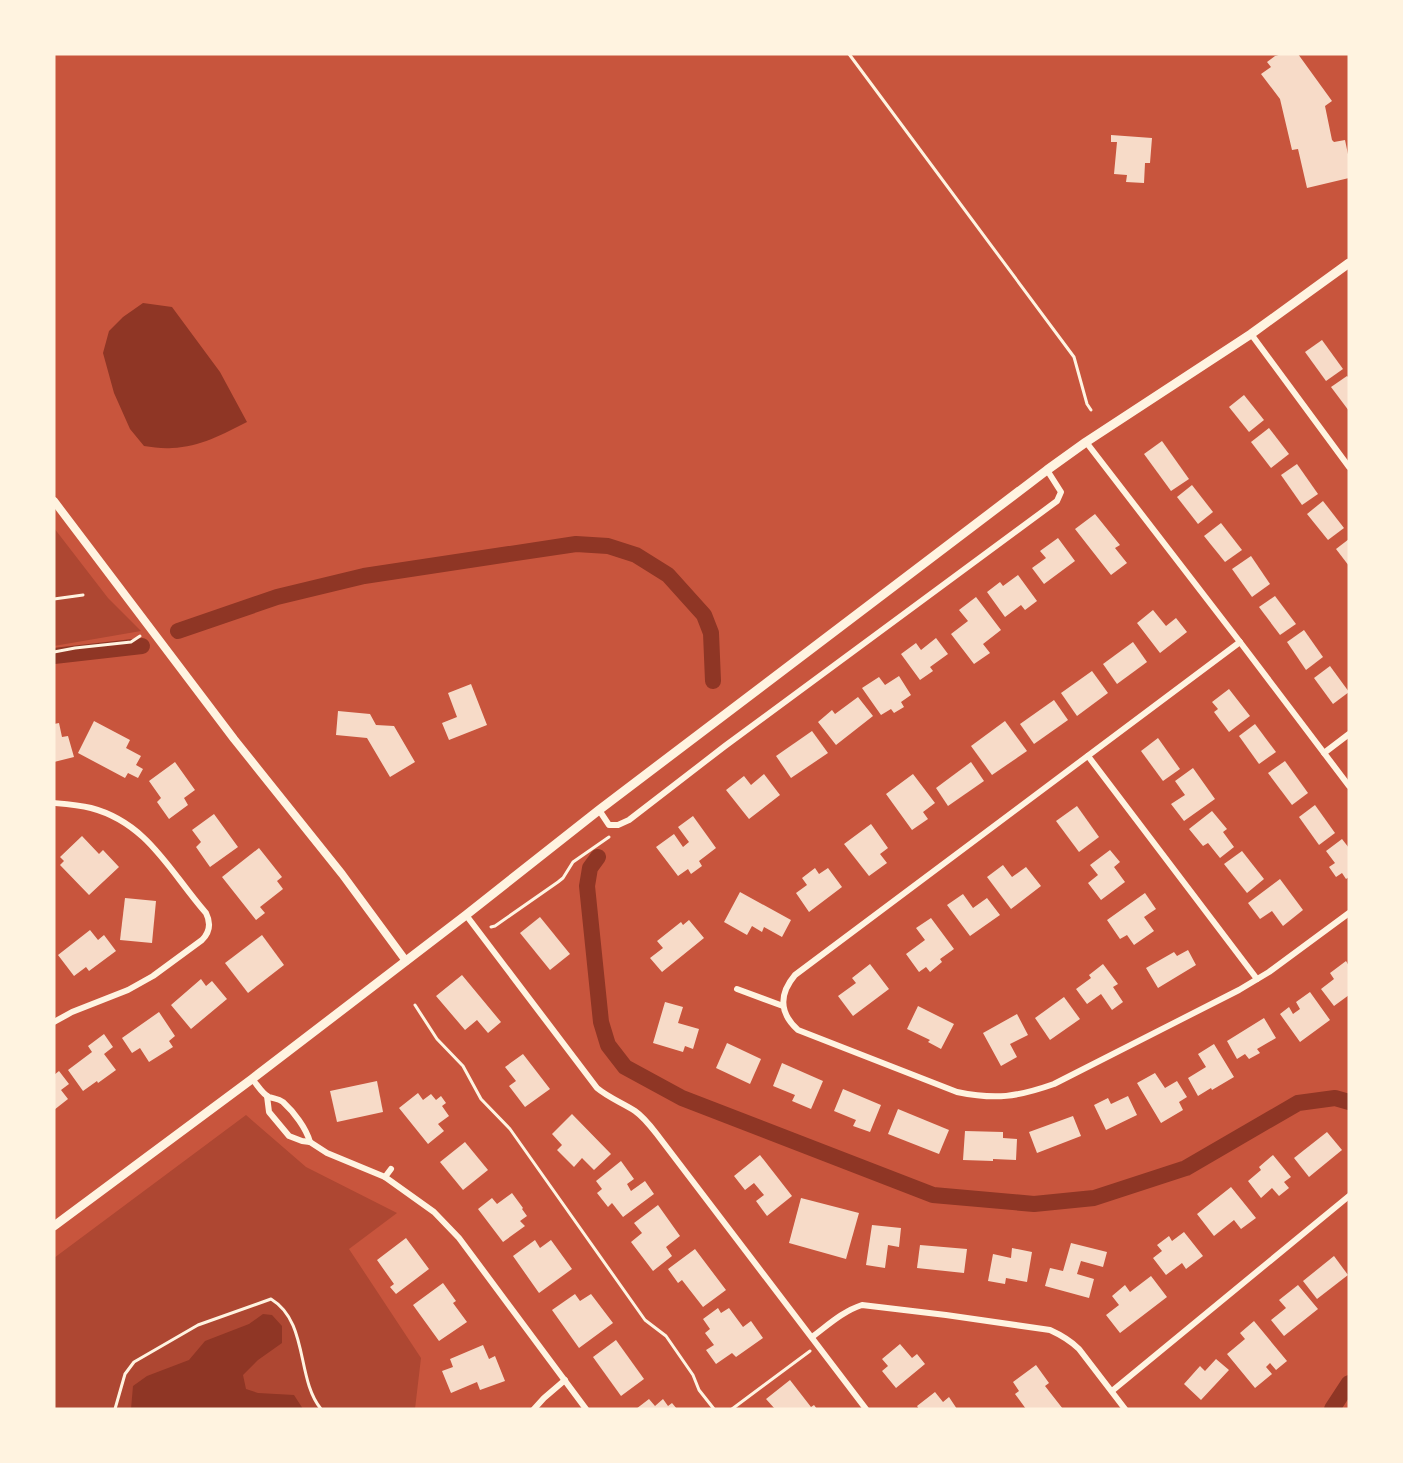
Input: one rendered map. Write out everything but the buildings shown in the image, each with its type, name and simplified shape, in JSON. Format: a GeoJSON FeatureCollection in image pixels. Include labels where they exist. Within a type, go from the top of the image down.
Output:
{"type":"FeatureCollection","features":[{"type":"Feature","properties":{"kind":"main road"},"geometry":{"type":"LineString","coordinates":[[54,1226],[406,961],[599,810],[1047,470],[1251,334],[1349,263]]}},
{"type":"Feature","properties":{"kind":"street"},"geometry":{"type":"LineString","coordinates":[[1251,334],[1349,467]]}},
{"type":"Feature","properties":{"kind":"street"},"geometry":{"type":"LineString","coordinates":[[1086,442],[1349,786]]}},
{"type":"Feature","properties":{"kind":"street"},"geometry":{"type":"LineString","coordinates":[[599,810],[609,825],[618,825],[629,820],[744,732],[1057,501],[1061,492],[1047,470]]}},
{"type":"Feature","properties":{"kind":"street"},"geometry":{"type":"LineString","coordinates":[[54,501],[234,739],[342,874],[406,961]]}},
{"type":"Feature","properties":{"kind":"street"},"geometry":{"type":"LineString","coordinates":[[1240,642],[795,975],[787,984],[783,994],[786,1015],[798,1030],[957,1092],[997,1097],[1023,1094],[1054,1084],[1257,979],[1349,913]]}},
{"type":"Feature","properties":{"kind":"street"},"geometry":{"type":"LineString","coordinates":[[1324,753],[1349,734]]}},
{"type":"Feature","properties":{"kind":"street"},"geometry":{"type":"LineString","coordinates":[[1088,756],[1257,979]]}},
{"type":"Feature","properties":{"kind":"street"},"geometry":{"type":"LineString","coordinates":[[54,803],[92,808],[118,818],[146,838],[206,913],[209,920],[205,937],[202,940],[153,975],[128,990],[72,1012],[54,1023]]}},
{"type":"Feature","properties":{"kind":"street"},"geometry":{"type":"LineString","coordinates":[[466,915],[597,1088],[604,1095],[644,1118],[866,1409]]}},
{"type":"Feature","properties":{"kind":"street"},"geometry":{"type":"LineString","coordinates":[[737,989],[783,1006]]}},
{"type":"Feature","properties":{"kind":"street"},"geometry":{"type":"LineString","coordinates":[[252,1078],[267,1096],[269,1112],[290,1136],[310,1142],[327,1153],[386,1177],[435,1212],[459,1238],[586,1409]]}},
{"type":"Feature","properties":{"kind":"street"},"geometry":{"type":"LineString","coordinates":[[267,1096],[282,1101],[302,1125],[310,1142]]}},
{"type":"Feature","properties":{"kind":"street"},"geometry":{"type":"LineString","coordinates":[[386,1177],[391,1169]]}},
{"type":"Feature","properties":{"kind":"street"},"geometry":{"type":"LineString","coordinates":[[1112,1391],[1349,1196]]}},
{"type":"Feature","properties":{"kind":"street"},"geometry":{"type":"LineString","coordinates":[[812,1337],[837,1318],[862,1305],[1050,1330],[1079,1349],[1125,1409]]}},
{"type":"Feature","properties":{"kind":"street"},"geometry":{"type":"LineString","coordinates":[[534,1409],[565,1380]]}},
{"type":"Feature","properties":{"kind":"lane"},"geometry":{"type":"LineString","coordinates":[[115,1409],[125,1374],[134,1362],[198,1325],[271,1299],[282,1306],[290,1320],[300,1344],[314,1401],[321,1409]]}},
{"type":"Feature","properties":{"kind":"path"},"geometry":{"type":"LineString","coordinates":[[849,54],[1074,357],[1087,404],[1091,410]]}},
{"type":"Feature","properties":{"kind":"path"},"geometry":{"type":"LineString","coordinates":[[54,599],[83,595]]}},
{"type":"Feature","properties":{"kind":"path"},"geometry":{"type":"LineString","coordinates":[[54,652],[131,642],[140,636]]}},
{"type":"Feature","properties":{"kind":"path"},"geometry":{"type":"LineString","coordinates":[[491,927],[558,882],[573,862],[609,837]]}},
{"type":"Feature","properties":{"kind":"path"},"geometry":{"type":"LineString","coordinates":[[415,1005],[437,1039],[463,1066],[482,1099],[510,1128],[645,1320],[666,1336],[693,1375],[699,1390],[714,1409]]}},
{"type":"Feature","properties":{"kind":"path"},"geometry":{"type":"LineString","coordinates":[[732,1409],[818,1345]]}},
{"type":"Feature","properties":{"kind":"shaded area"},"geometry":{"type":"Polygon","coordinates":[[[143,303],[172,307],[220,372],[247,422],[192,445],[169,448],[144,446],[130,429],[114,393],[103,353],[109,331],[123,317],[143,303]]]}},
{"type":"Feature","properties":{"kind":"shaded area"},"geometry":{"type":"Polygon","coordinates":[[[54,528],[108,598],[141,631],[54,646],[54,528]]]}},
{"type":"Feature","properties":{"kind":"shaded area"},"geometry":{"type":"Polygon","coordinates":[[[246,1115],[306,1167],[397,1213],[349,1249],[421,1358],[415,1409],[54,1409],[54,1258],[246,1115]]]}},
{"type":"Feature","properties":{"kind":"shaded area"},"geometry":{"type":"Polygon","coordinates":[[[263,1314],[272,1315],[282,1326],[282,1343],[258,1360],[243,1375],[246,1389],[258,1393],[294,1395],[303,1409],[131,1409],[133,1386],[147,1376],[189,1360],[205,1341],[249,1324],[263,1314]]]}},
{"type":"Feature","properties":{"kind":"waterway"},"geometry":{"type":"LineString","coordinates":[[178,631],[277,597],[364,576],[576,544],[608,546],[636,555],[668,575],[704,615],[711,633],[713,681]]}},
{"type":"Feature","properties":{"kind":"waterway"},"geometry":{"type":"LineString","coordinates":[[54,656],[142,646]]}},
{"type":"Feature","properties":{"kind":"waterway"},"geometry":{"type":"LineString","coordinates":[[598,857],[590,868],[587,886],[601,1022],[608,1045],[625,1067],[682,1098],[933,1195],[1034,1204],[1094,1198],[1186,1168],[1298,1103],[1335,1098],[1349,1102]]}},
{"type":"Feature","properties":{"kind":"waterway"},"geometry":{"type":"LineString","coordinates":[[1332,1409],[1349,1383]]}}]}
